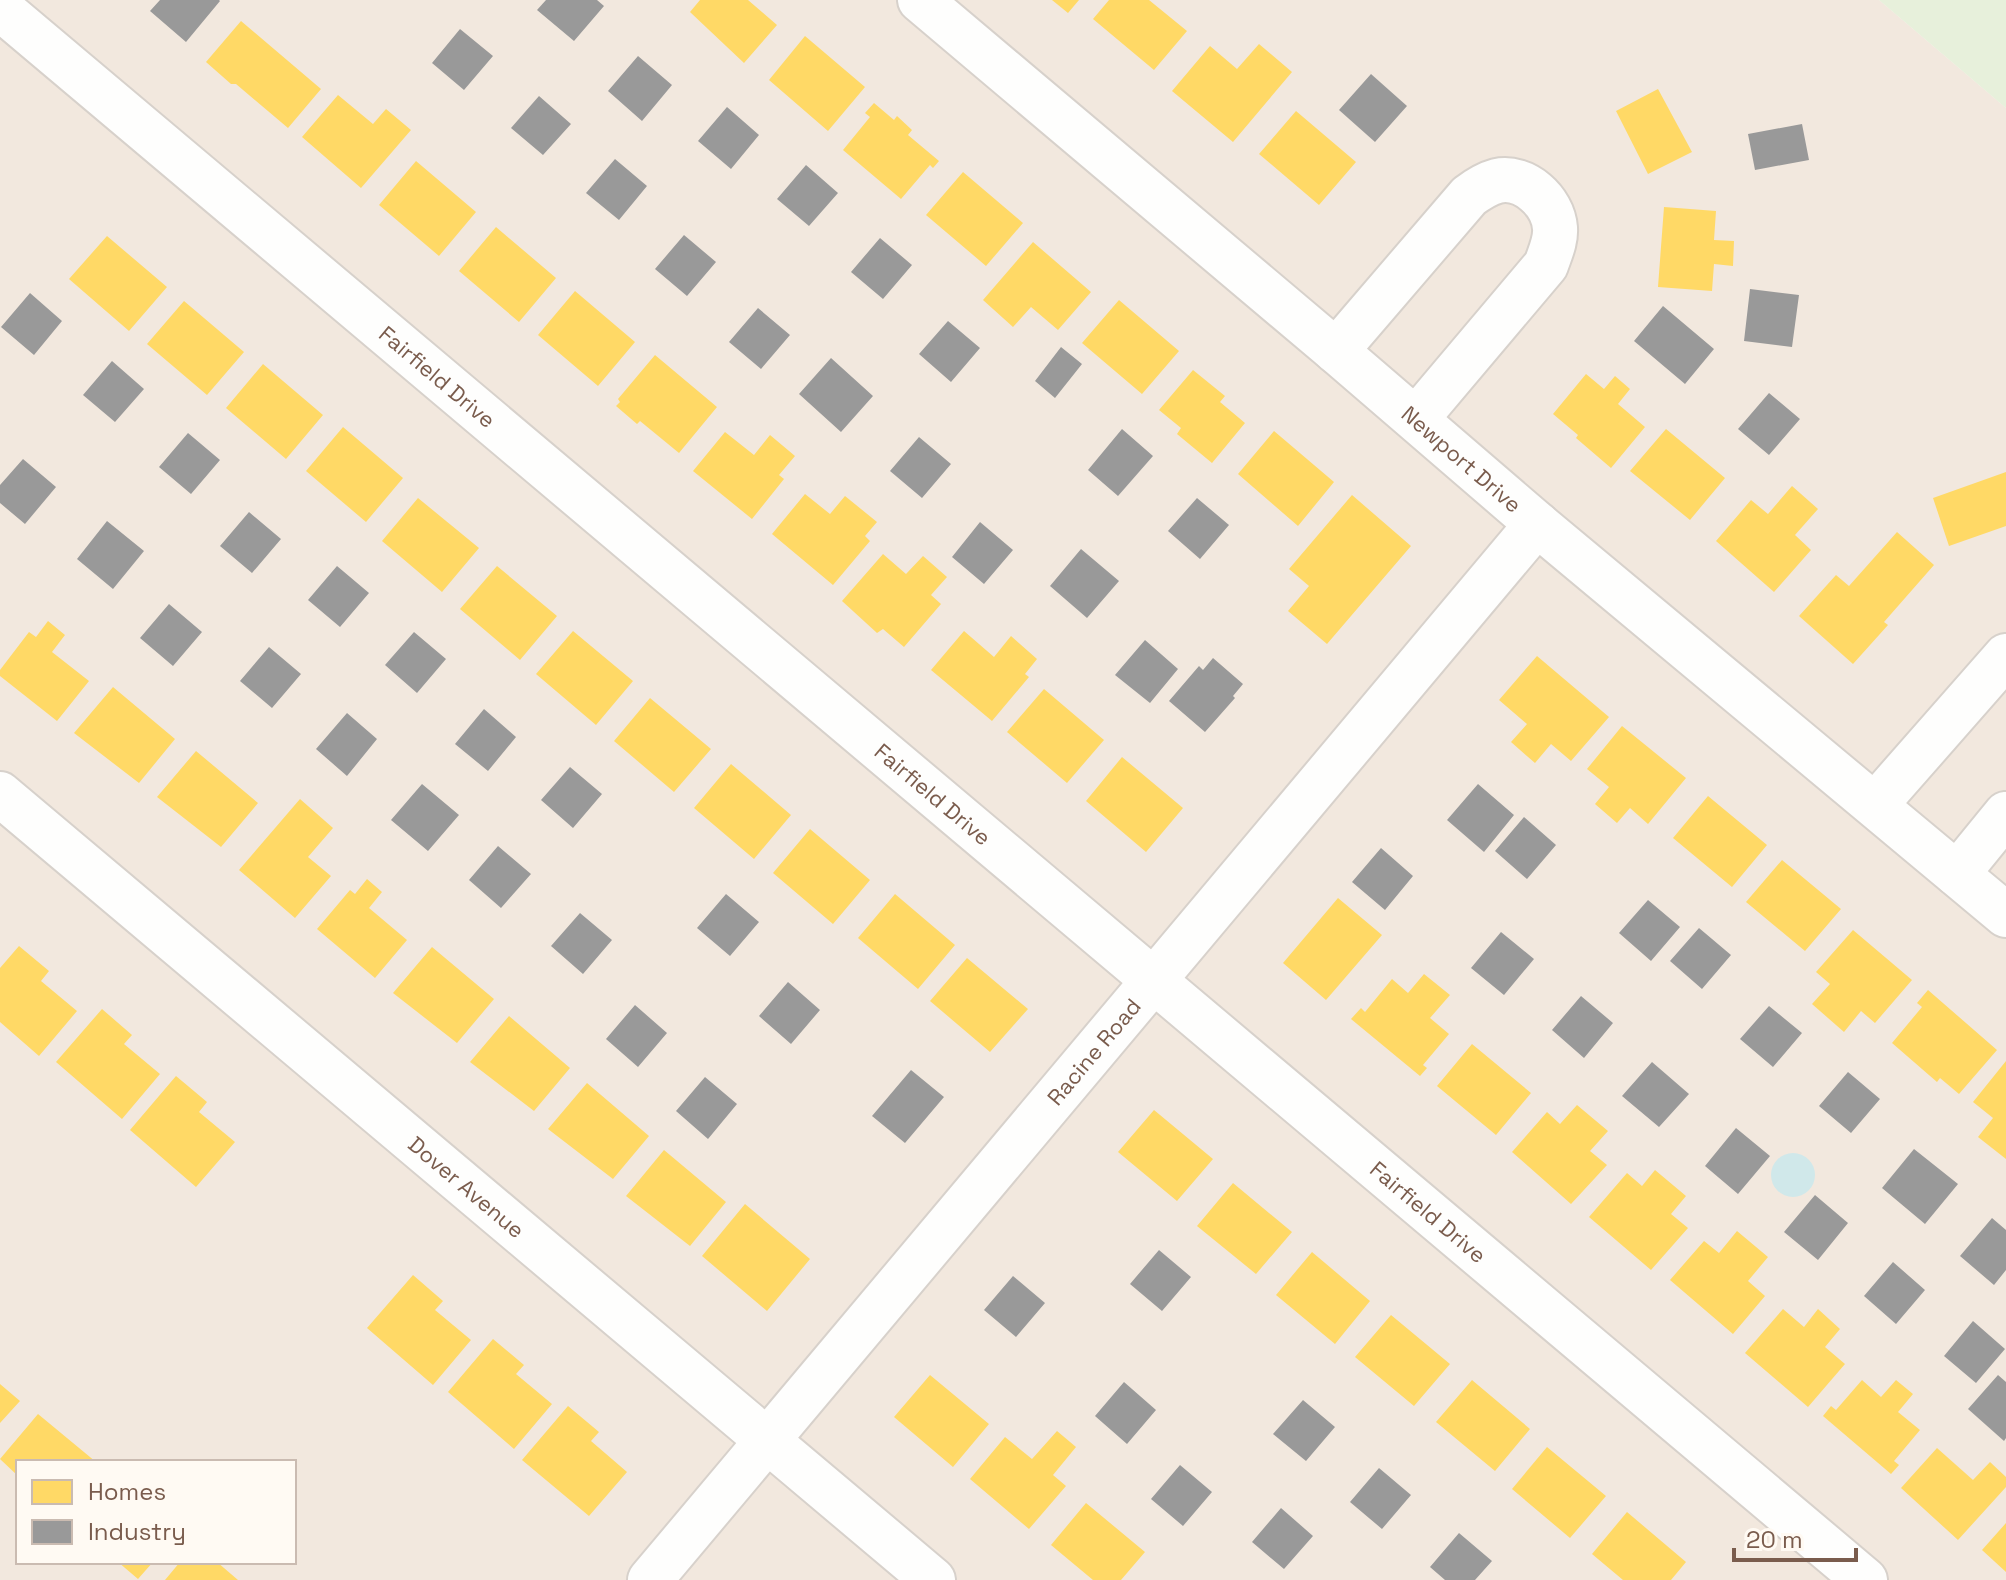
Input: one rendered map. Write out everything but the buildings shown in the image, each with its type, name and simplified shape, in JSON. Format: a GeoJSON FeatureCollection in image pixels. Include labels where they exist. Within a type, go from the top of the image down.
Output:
{"type":"FeatureCollection","features":[{"type":"Feature","properties":{"kind":"street","name":"Newport Drive"},"geometry":{"type":"LineString","coordinates":[[920,0],[1537,524],[2006,915]]}},
{"type":"Feature","properties":{"kind":"street","name":"Fairfield Drive"},"geometry":{"type":"LineString","coordinates":[[0,8],[1865,1580]]}},
{"type":"Feature","properties":{"kind":"street"},"geometry":{"type":"LineString","coordinates":[[1336,351],[1469,196],[1499,180],[1520,182],[1537,193],[1549,209],[1555,227],[1553,246],[1546,265],[1416,419]]}},
{"type":"Feature","properties":{"kind":"street","name":"Racine Road"},"geometry":{"type":"LineString","coordinates":[[650,1580],[1537,524]]}},
{"type":"Feature","properties":{"kind":"street"},"geometry":{"type":"LineString","coordinates":[[1876,804],[2006,656]]}},
{"type":"Feature","properties":{"kind":"street","name":"Dover Avenue"},"geometry":{"type":"LineString","coordinates":[[0,794],[933,1580]]}},
{"type":"Feature","properties":{"kind":"street"},"geometry":{"type":"LineString","coordinates":[[1957,874],[2006,814]]}},
{"type":"Feature","properties":{"kind":"shaded area"},"geometry":{"type":"Polygon","coordinates":[[[0,0],[1879,0],[2006,108],[2006,1580],[0,1580],[0,0]]]}},
{"type":"Feature","properties":{"kind":"green space"},"geometry":{"type":"Polygon","coordinates":[[[1879,0],[2006,0],[2006,108],[1879,0]]]}},
{"type":"Feature","properties":{"kind":"water"},"geometry":{"type":"Polygon","coordinates":[[[1793,1153],[1808,1160],[1815,1175],[1808,1190],[1793,1197],[1778,1190],[1771,1175],[1778,1160],[1793,1153]]]}}]}
